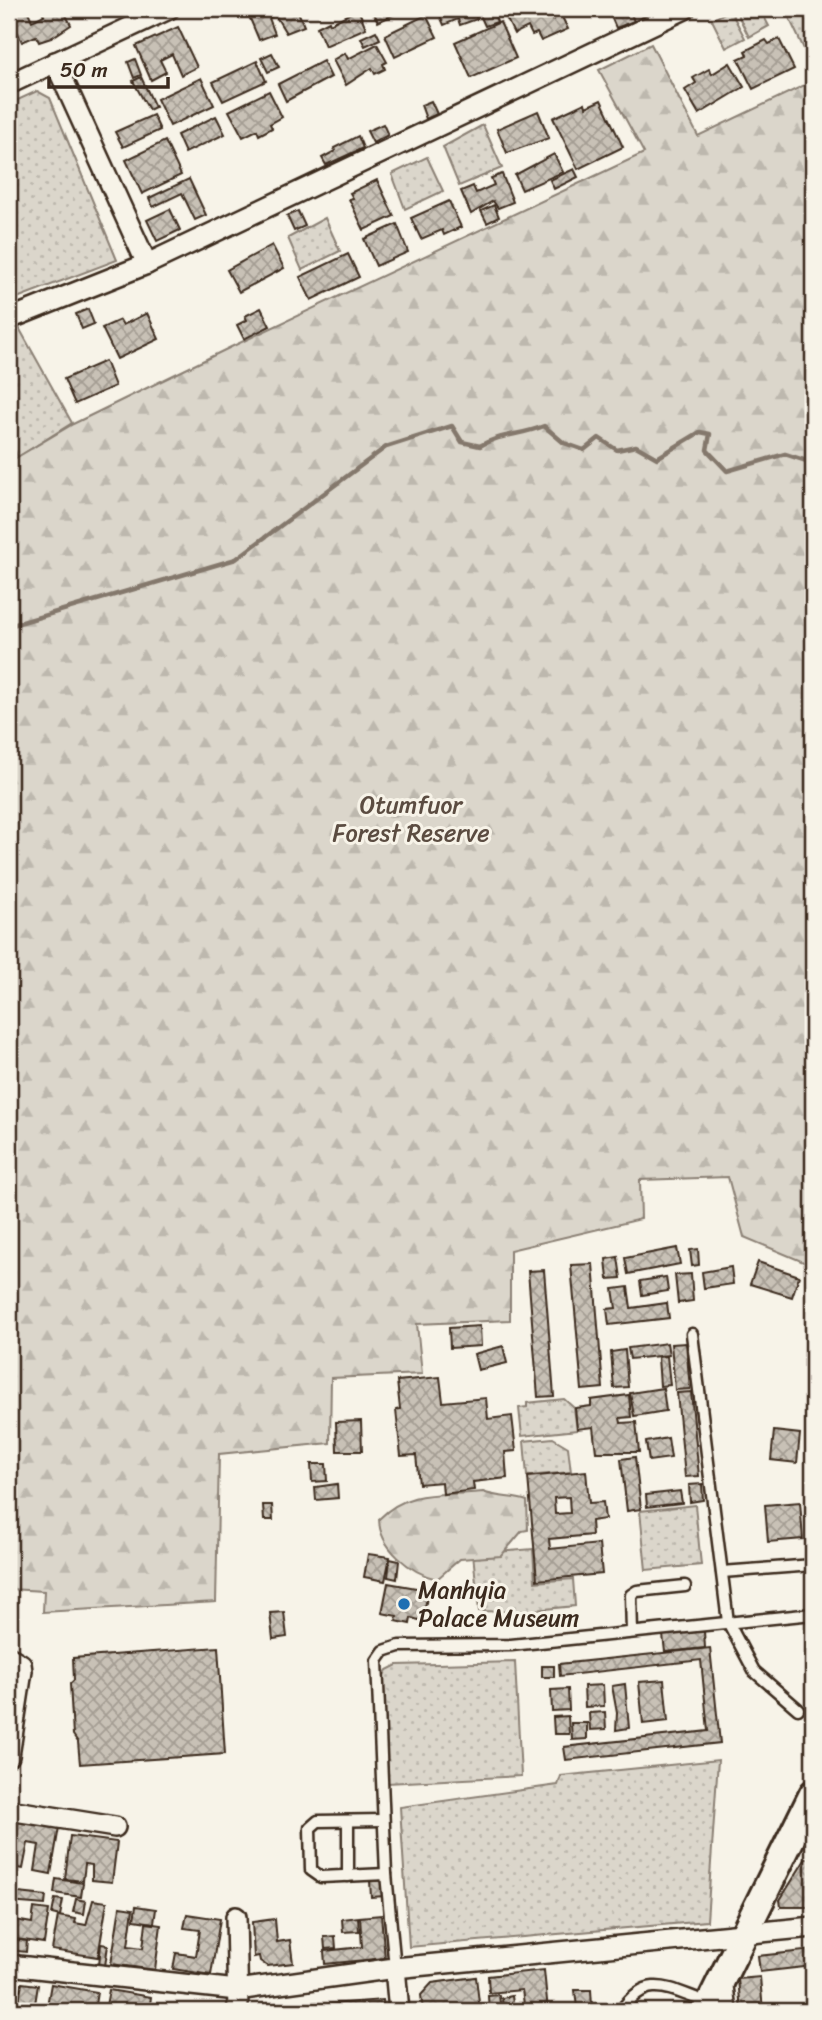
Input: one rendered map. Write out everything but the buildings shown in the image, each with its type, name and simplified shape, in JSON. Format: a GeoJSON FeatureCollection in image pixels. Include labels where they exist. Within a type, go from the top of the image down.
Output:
{"type":"FeatureCollection","features":[{"type":"Feature","properties":{"kind":"main road"},"geometry":{"type":"LineString","coordinates":[[714,2009],[722,1976],[813,1794]]}},
{"type":"Feature","properties":{"kind":"street"},"geometry":{"type":"LineString","coordinates":[[9,84],[169,9]]}},
{"type":"Feature","properties":{"kind":"street"},"geometry":{"type":"LineString","coordinates":[[9,319],[148,264],[685,9]]}},
{"type":"Feature","properties":{"kind":"street"},"geometry":{"type":"LineString","coordinates":[[55,62],[148,264]]}},
{"type":"Feature","properties":{"kind":"street"},"geometry":{"type":"LineString","coordinates":[[9,1657],[16,1659],[22,1671],[9,1756]]}},
{"type":"Feature","properties":{"kind":"street"},"geometry":{"type":"LineString","coordinates":[[9,1810],[115,1827]]}},
{"type":"Feature","properties":{"kind":"street"},"geometry":{"type":"LineString","coordinates":[[236,1917],[239,2011]]}},
{"type":"Feature","properties":{"kind":"street"},"geometry":{"type":"LineString","coordinates":[[9,1965],[237,1990],[395,1968],[813,1927]]}},
{"type":"Feature","properties":{"kind":"street"},"geometry":{"type":"LineString","coordinates":[[395,1968],[399,2011]]}},
{"type":"Feature","properties":{"kind":"lane"},"geometry":{"type":"LineString","coordinates":[[692,1334],[728,1622],[754,1671],[798,1709]]}},
{"type":"Feature","properties":{"kind":"lane"},"geometry":{"type":"LineString","coordinates":[[722,1573],[813,1565]]}},
{"type":"Feature","properties":{"kind":"lane"},"geometry":{"type":"LineString","coordinates":[[632,1632],[631,1595],[637,1591],[685,1586]]}},
{"type":"Feature","properties":{"kind":"lane"},"geometry":{"type":"LineString","coordinates":[[395,1968],[386,1874],[377,1661],[384,1651],[399,1646],[511,1645],[813,1614]]}},
{"type":"Feature","properties":{"kind":"lane"},"geometry":{"type":"LineString","coordinates":[[383,1820],[318,1821],[310,1828],[311,1870],[321,1877],[386,1874]]}},
{"type":"Feature","properties":{"kind":"lane"},"geometry":{"type":"LineString","coordinates":[[348,1821],[348,1876]]}},
{"type":"Feature","properties":{"kind":"lane"},"geometry":{"type":"LineString","coordinates":[[621,2011],[633,1993],[647,1987],[663,1988],[714,2009]]}},
{"type":"Feature","properties":{"kind":"green space"},"geometry":{"type":"Polygon","coordinates":[[[735,9],[760,9],[769,26],[749,37],[735,9]]]}},
{"type":"Feature","properties":{"kind":"green space"},"geometry":{"type":"Polygon","coordinates":[[[785,9],[813,9],[813,68],[785,9]]]}},
{"type":"Feature","properties":{"kind":"green space"},"geometry":{"type":"Polygon","coordinates":[[[730,10],[745,38],[726,48],[712,20],[730,10]]]}},
{"type":"Feature","properties":{"kind":"green space","name":"Otumfuor Forest Reserve"},"geometry":{"type":"Polygon","coordinates":[[[651,44],[698,136],[813,81],[813,1266],[744,1237],[728,1177],[640,1180],[641,1219],[510,1250],[510,1320],[417,1324],[422,1374],[331,1378],[330,1443],[219,1454],[216,1602],[43,1612],[44,1591],[9,1589],[9,1320],[15,1272],[9,1270],[9,462],[73,424],[231,347],[644,153],[599,70],[651,44]]]}},
{"type":"Feature","properties":{"kind":"green space"},"geometry":{"type":"Polygon","coordinates":[[[37,91],[50,98],[117,260],[9,301],[9,104],[37,91]]]}},
{"type":"Feature","properties":{"kind":"green space"},"geometry":{"type":"Polygon","coordinates":[[[483,125],[502,168],[459,186],[443,147],[483,125]]]}},
{"type":"Feature","properties":{"kind":"green space"},"geometry":{"type":"Polygon","coordinates":[[[427,157],[443,191],[405,209],[392,174],[427,157]]]}},
{"type":"Feature","properties":{"kind":"green space"},"geometry":{"type":"Polygon","coordinates":[[[325,218],[340,251],[302,270],[288,238],[325,218]]]}},
{"type":"Feature","properties":{"kind":"green space"},"geometry":{"type":"Polygon","coordinates":[[[18,326],[72,423],[18,457],[9,442],[9,330],[18,326]]]}},
{"type":"Feature","properties":{"kind":"green space"},"geometry":{"type":"Polygon","coordinates":[[[564,1399],[574,1408],[577,1430],[522,1436],[519,1408],[527,1407],[527,1403],[564,1399]]]}},
{"type":"Feature","properties":{"kind":"green space"},"geometry":{"type":"Polygon","coordinates":[[[553,1438],[568,1447],[571,1472],[527,1476],[524,1441],[553,1438]]]}},
{"type":"Feature","properties":{"kind":"green space"},"geometry":{"type":"Polygon","coordinates":[[[483,1492],[527,1501],[528,1530],[522,1531],[501,1556],[460,1559],[437,1579],[407,1565],[384,1540],[379,1519],[403,1502],[428,1495],[483,1492]]]}},
{"type":"Feature","properties":{"kind":"green space"},"geometry":{"type":"Polygon","coordinates":[[[695,1505],[701,1565],[646,1570],[640,1511],[695,1505]]]}},
{"type":"Feature","properties":{"kind":"green space"},"geometry":{"type":"Polygon","coordinates":[[[533,1549],[535,1582],[573,1579],[575,1606],[514,1612],[479,1611],[473,1554],[533,1549]]]}},
{"type":"Feature","properties":{"kind":"green space"},"geometry":{"type":"Polygon","coordinates":[[[515,1662],[521,1776],[387,1783],[382,1679],[387,1670],[397,1665],[515,1662]]]}},
{"type":"Feature","properties":{"kind":"green space"},"geometry":{"type":"Polygon","coordinates":[[[718,1760],[707,1921],[409,1947],[400,1807],[558,1785],[561,1776],[718,1760]]]}},
{"type":"Feature","properties":{"kind":"waterway"},"geometry":{"type":"LineString","coordinates":[[9,626],[236,559],[386,447],[452,426],[462,442],[480,446],[544,426],[564,443],[584,450],[599,438],[617,450],[636,446],[657,458],[700,432],[710,434],[707,450],[727,471],[785,454],[813,463]]}},
{"type":"Feature","properties":{"kind":"place","name":"Manhyia Palace Museum"},"geometry":{"type":"Point","coordinates":[404,1604]}}]}
